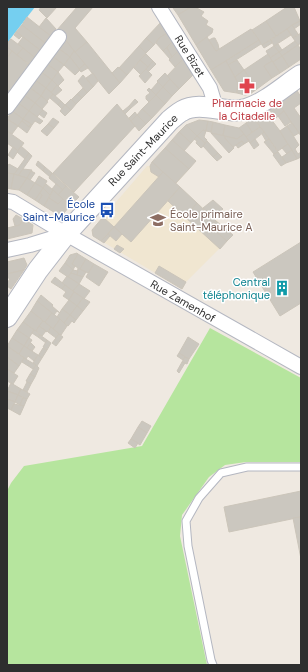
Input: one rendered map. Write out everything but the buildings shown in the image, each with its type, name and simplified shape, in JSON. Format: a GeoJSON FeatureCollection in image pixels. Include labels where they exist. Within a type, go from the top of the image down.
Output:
{"type":"FeatureCollection","features":[{"type":"Feature","properties":{"kind":"street","name":"Rue Bizet"},"geometry":{"type":"LineString","coordinates":[[159,7],[210,88],[216,108]]}},
{"type":"Feature","properties":{"kind":"street"},"geometry":{"type":"LineString","coordinates":[[7,107],[59,37]]}},
{"type":"Feature","properties":{"kind":"street","name":"Rue Saint-Maurice"},"geometry":{"type":"LineString","coordinates":[[7,317],[38,270],[66,234],[170,120],[183,110],[194,108],[216,108],[232,111],[246,109],[260,103],[301,75]]}},
{"type":"Feature","properties":{"kind":"street","name":"Rue Zamenhof"},"geometry":{"type":"LineString","coordinates":[[7,201],[14,202],[66,234],[301,367]]}},
{"type":"Feature","properties":{"kind":"street"},"geometry":{"type":"LineString","coordinates":[[7,250],[66,234]]}},
{"type":"Feature","properties":{"kind":"lane"},"geometry":{"type":"LineString","coordinates":[[213,665],[188,546],[186,521],[199,498],[221,473],[247,466],[301,466]]}},
{"type":"Feature","properties":{"kind":"shaded area","name":"École primaire Saint-Maurice A"},"geometry":{"type":"Polygon","coordinates":[[[165,148],[189,169],[176,184],[233,235],[186,282],[182,289],[93,236],[92,230],[147,166],[150,166],[165,148]]]}},
{"type":"Feature","properties":{"kind":"green space"},"geometry":{"type":"Polygon","coordinates":[[[210,328],[301,378],[301,462],[246,462],[225,465],[209,477],[182,515],[180,536],[207,665],[7,665],[7,491],[11,483],[24,466],[142,446],[210,328]]]}},
{"type":"Feature","properties":{"kind":"water"},"geometry":{"type":"Polygon","coordinates":[[[7,7],[35,7],[7,43],[7,7]]]}},
{"type":"Feature","properties":{"kind":"place","name":"Pharmacie de la Citadelle"},"geometry":{"type":"Point","coordinates":[247,86]}},
{"type":"Feature","properties":{"kind":"place","name":"École Saint-Maurice"},"geometry":{"type":"Point","coordinates":[107,210]}},
{"type":"Feature","properties":{"kind":"place","name":"École primaire Saint-Maurice A"},"geometry":{"type":"Point","coordinates":[158,220]}},
{"type":"Feature","properties":{"kind":"place","name":"Central téléphonique"},"geometry":{"type":"Point","coordinates":[282,288]}}]}
